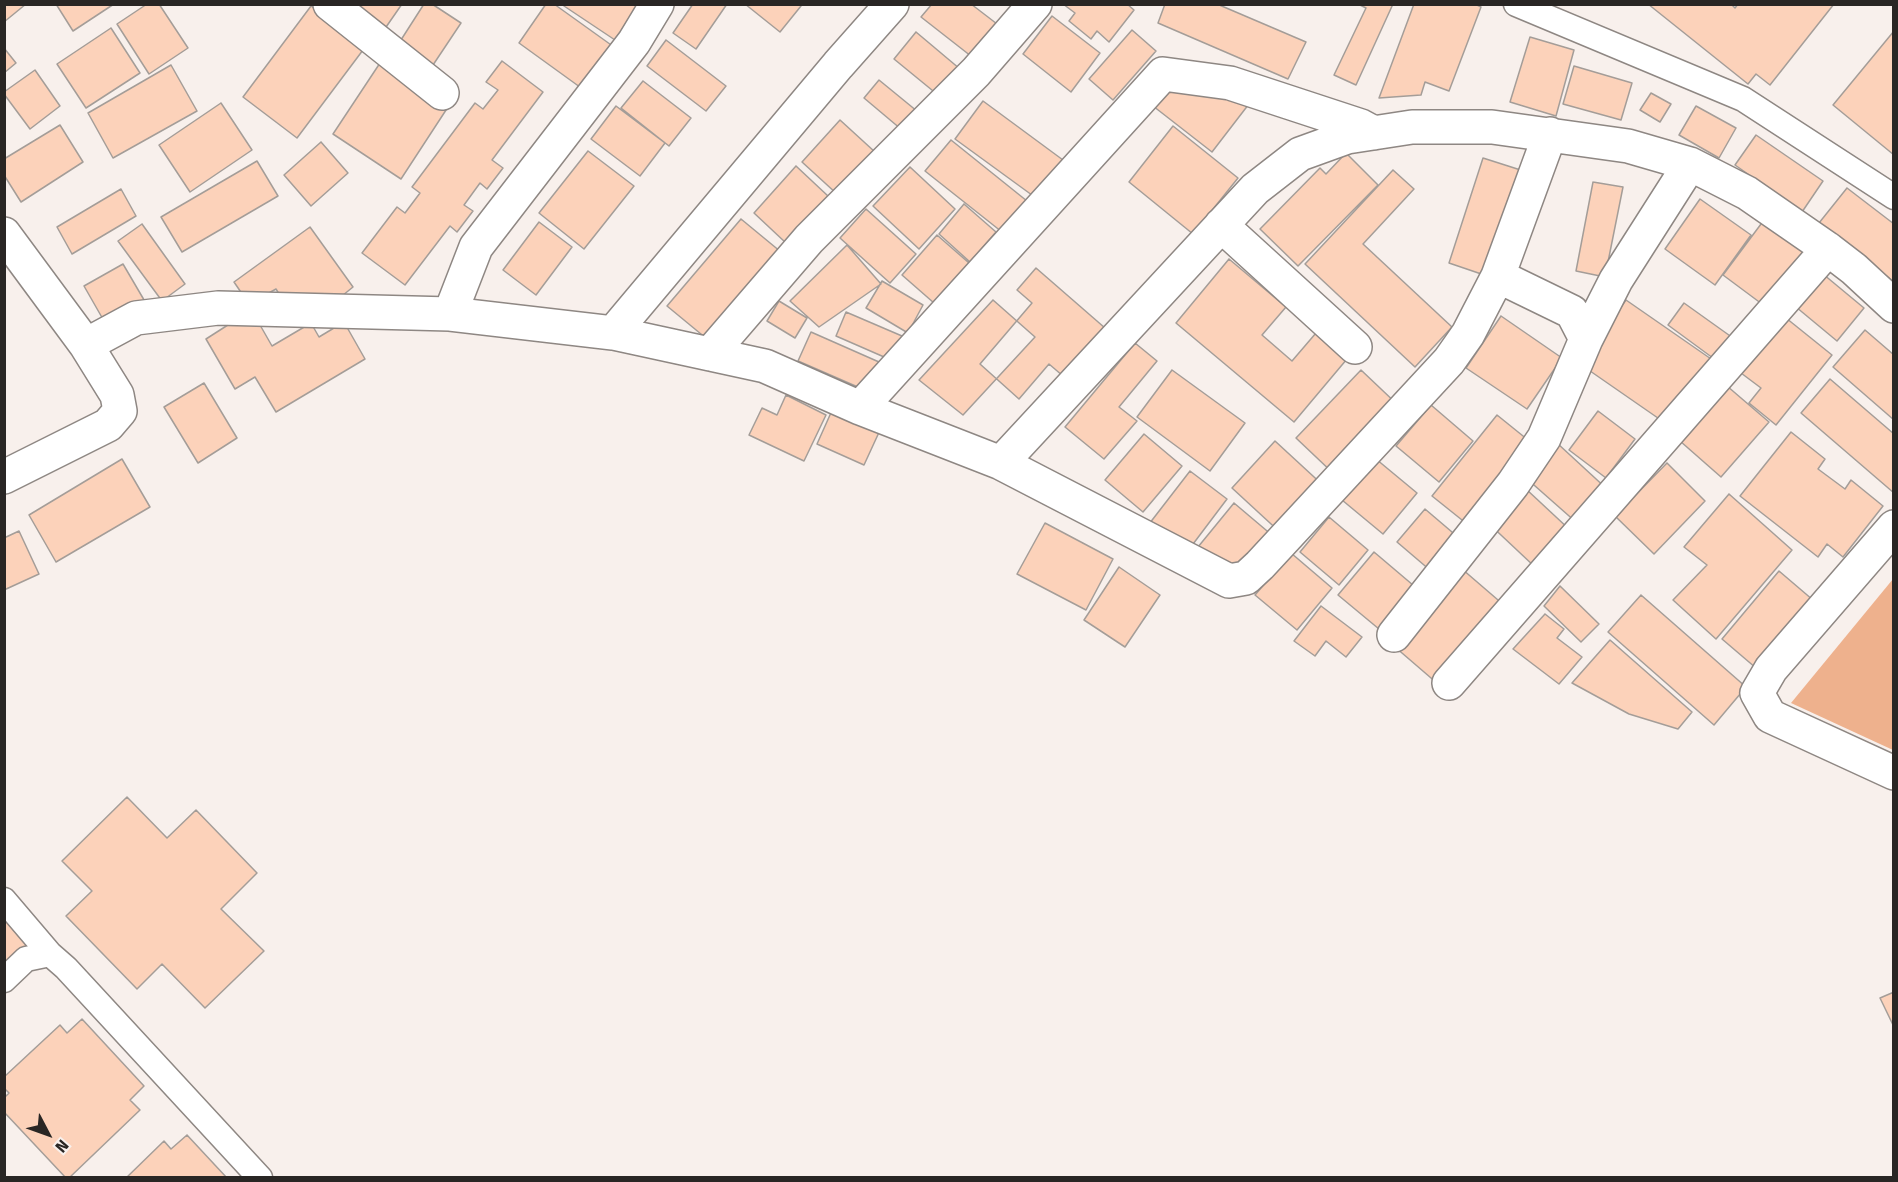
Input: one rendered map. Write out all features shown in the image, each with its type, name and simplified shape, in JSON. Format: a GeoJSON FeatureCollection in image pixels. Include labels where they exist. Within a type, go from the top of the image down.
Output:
{"type":"FeatureCollection","features":[{"type":"Feature","properties":{"kind":"street"},"geometry":{"type":"LineString","coordinates":[[330,4],[442,93]]}},
{"type":"Feature","properties":{"kind":"street"},"geometry":{"type":"LineString","coordinates":[[450,314],[476,247],[634,42],[657,4]]}},
{"type":"Feature","properties":{"kind":"street"},"geometry":{"type":"LineString","coordinates":[[613,333],[892,4]]}},
{"type":"Feature","properties":{"kind":"street"},"geometry":{"type":"LineString","coordinates":[[710,354],[809,239],[976,72],[1035,4]]}},
{"type":"Feature","properties":{"kind":"street"},"geometry":{"type":"LineString","coordinates":[[860,408],[1163,74],[1230,83],[1361,126],[1374,133]]}},
{"type":"Feature","properties":{"kind":"street"},"geometry":{"type":"LineString","coordinates":[[1001,463],[1255,189],[1300,154],[1347,137],[1412,127],[1492,127],[1628,146],[1690,164],[1747,193],[1828,249],[1854,269],[1893,306]]}},
{"type":"Feature","properties":{"kind":"street"},"geometry":{"type":"LineString","coordinates":[[86,345],[136,318],[218,308],[450,314],[613,333],[765,366],[860,408],[1001,463],[1229,581],[1246,578],[1260,565],[1449,361],[1468,334],[1498,276],[1550,134]]}},
{"type":"Feature","properties":{"kind":"street"},"geometry":{"type":"LineString","coordinates":[[1394,635],[1514,484],[1544,438],[1586,339],[1616,280],[1690,164]]}},
{"type":"Feature","properties":{"kind":"street"},"geometry":{"type":"LineString","coordinates":[[1221,225],[1355,347]]}},
{"type":"Feature","properties":{"kind":"street"},"geometry":{"type":"LineString","coordinates":[[4,234],[86,345],[117,395],[120,411],[108,425],[4,477]]}},
{"type":"Feature","properties":{"kind":"street"},"geometry":{"type":"LineString","coordinates":[[1449,683],[1828,249]]}},
{"type":"Feature","properties":{"kind":"street"},"geometry":{"type":"LineString","coordinates":[[1498,276],[1572,312],[1586,339]]}},
{"type":"Feature","properties":{"kind":"street"},"geometry":{"type":"LineString","coordinates":[[1893,527],[1771,669],[1757,693],[1770,716],[1893,773]]}},
{"type":"Feature","properties":{"kind":"lane"},"geometry":{"type":"LineString","coordinates":[[1516,4],[1743,99],[1893,197]]}},
{"type":"Feature","properties":{"kind":"lane"},"geometry":{"type":"LineString","coordinates":[[4,900],[50,954],[66,968],[260,1178]]}},
{"type":"Feature","properties":{"kind":"lane"},"geometry":{"type":"LineString","coordinates":[[4,980],[26,959],[50,954]]}},
{"type":"Feature","properties":{"kind":"shaded area"},"geometry":{"type":"Polygon","coordinates":[[[1893,579],[1893,750],[1791,703],[1893,579]]]}},
{"type":"Feature","properties":{"kind":"building"},"geometry":{"type":"Polygon","coordinates":[[[4,4],[26,4],[4,22],[4,4]]]}},
{"type":"Feature","properties":{"kind":"building"},"geometry":{"type":"Polygon","coordinates":[[[56,4],[114,4],[73,31],[56,4]]]}},
{"type":"Feature","properties":{"kind":"building"},"geometry":{"type":"Polygon","coordinates":[[[147,4],[159,4],[188,48],[149,74],[117,24],[147,4]]]}},
{"type":"Feature","properties":{"kind":"building"},"geometry":{"type":"Polygon","coordinates":[[[348,4],[402,4],[384,30],[348,4]]]}},
{"type":"Feature","properties":{"kind":"building"},"geometry":{"type":"Polygon","coordinates":[[[424,4],[432,4],[461,23],[433,65],[399,43],[424,4]]]}},
{"type":"Feature","properties":{"kind":"building"},"geometry":{"type":"Polygon","coordinates":[[[546,4],[554,4],[614,47],[584,90],[519,43],[546,4]]]}},
{"type":"Feature","properties":{"kind":"building"},"geometry":{"type":"Polygon","coordinates":[[[561,4],[639,4],[615,40],[561,4]]]}},
{"type":"Feature","properties":{"kind":"building"},"geometry":{"type":"Polygon","coordinates":[[[693,4],[727,4],[696,49],[673,33],[693,4]]]}},
{"type":"Feature","properties":{"kind":"building"},"geometry":{"type":"Polygon","coordinates":[[[745,4],[799,4],[801,6],[780,32],[745,4]]]}},
{"type":"Feature","properties":{"kind":"building"},"geometry":{"type":"Polygon","coordinates":[[[932,4],[971,4],[1001,27],[976,60],[921,17],[932,4]]]}},
{"type":"Feature","properties":{"kind":"building"},"geometry":{"type":"Polygon","coordinates":[[[1063,4],[1127,4],[1134,10],[1109,42],[1097,31],[1091,39],[1069,21],[1075,13],[1063,4]]]}},
{"type":"Feature","properties":{"kind":"building"},"geometry":{"type":"Polygon","coordinates":[[[1165,4],[1217,4],[1306,42],[1288,79],[1158,23],[1165,4]]]}},
{"type":"Feature","properties":{"kind":"building"},"geometry":{"type":"Polygon","coordinates":[[[1358,4],[1393,4],[1356,85],[1334,75],[1366,8],[1358,4]]]}},
{"type":"Feature","properties":{"kind":"building"},"geometry":{"type":"Polygon","coordinates":[[[1414,4],[1475,4],[1481,7],[1449,91],[1425,82],[1421,95],[1379,98],[1414,4]]]}},
{"type":"Feature","properties":{"kind":"building"},"geometry":{"type":"Polygon","coordinates":[[[1648,4],[1731,4],[1735,8],[1738,4],[1834,4],[1770,85],[1756,74],[1748,84],[1648,4]]]}},
{"type":"Feature","properties":{"kind":"building"},"geometry":{"type":"Polygon","coordinates":[[[311,6],[366,46],[297,138],[243,97],[311,6]]]}},
{"type":"Feature","properties":{"kind":"building"},"geometry":{"type":"Polygon","coordinates":[[[1052,16],[1100,53],[1071,92],[1023,54],[1052,16]]]}},
{"type":"Feature","properties":{"kind":"building"},"geometry":{"type":"Polygon","coordinates":[[[111,28],[140,73],[86,108],[57,64],[111,28]]]}},
{"type":"Feature","properties":{"kind":"building"},"geometry":{"type":"Polygon","coordinates":[[[1132,30],[1156,51],[1113,100],[1089,79],[1132,30]]]}},
{"type":"Feature","properties":{"kind":"building"},"geometry":{"type":"Polygon","coordinates":[[[1894,31],[1894,155],[1833,105],[1894,31]]]}},
{"type":"Feature","properties":{"kind":"building"},"geometry":{"type":"Polygon","coordinates":[[[916,32],[960,69],[938,95],[894,59],[916,32]]]}},
{"type":"Feature","properties":{"kind":"building"},"geometry":{"type":"Polygon","coordinates":[[[1530,37],[1574,50],[1556,116],[1510,102],[1530,37]]]}},
{"type":"Feature","properties":{"kind":"building"},"geometry":{"type":"Polygon","coordinates":[[[666,40],[726,86],[706,111],[647,66],[666,40]]]}},
{"type":"Feature","properties":{"kind":"building"},"geometry":{"type":"Polygon","coordinates":[[[4,48],[16,63],[4,73],[4,48]]]}},
{"type":"Feature","properties":{"kind":"building"},"geometry":{"type":"Polygon","coordinates":[[[502,61],[543,92],[492,160],[503,168],[487,189],[480,183],[464,205],[473,211],[457,232],[450,226],[405,285],[362,253],[397,207],[405,213],[420,193],[412,187],[475,103],[483,109],[498,90],[486,82],[502,61]]]}},
{"type":"Feature","properties":{"kind":"building"},"geometry":{"type":"Polygon","coordinates":[[[380,63],[448,107],[401,179],[333,134],[380,63]]]}},
{"type":"Feature","properties":{"kind":"building"},"geometry":{"type":"Polygon","coordinates":[[[1186,64],[1262,87],[1212,152],[1153,106],[1186,64]]]}},
{"type":"Feature","properties":{"kind":"building"},"geometry":{"type":"Polygon","coordinates":[[[171,65],[197,111],[113,158],[88,113],[171,65]]]}},
{"type":"Feature","properties":{"kind":"building"},"geometry":{"type":"Polygon","coordinates":[[[1574,66],[1632,83],[1621,120],[1563,104],[1574,66]]]}},
{"type":"Feature","properties":{"kind":"building"},"geometry":{"type":"Polygon","coordinates":[[[35,70],[60,106],[30,129],[4,92],[35,70]]]}},
{"type":"Feature","properties":{"kind":"building"},"geometry":{"type":"Polygon","coordinates":[[[879,80],[923,116],[908,135],[864,98],[879,80]]]}},
{"type":"Feature","properties":{"kind":"building"},"geometry":{"type":"Polygon","coordinates":[[[643,81],[691,118],[669,146],[621,108],[643,81]]]}},
{"type":"Feature","properties":{"kind":"building"},"geometry":{"type":"Polygon","coordinates":[[[1651,93],[1671,104],[1660,122],[1640,110],[1651,93]]]}},
{"type":"Feature","properties":{"kind":"building"},"geometry":{"type":"Polygon","coordinates":[[[983,101],[1063,160],[1036,198],[955,139],[983,101]]]}},
{"type":"Feature","properties":{"kind":"building"},"geometry":{"type":"Polygon","coordinates":[[[221,103],[252,150],[190,192],[159,145],[221,103]]]}},
{"type":"Feature","properties":{"kind":"building"},"geometry":{"type":"Polygon","coordinates":[[[616,106],[665,143],[640,176],[591,139],[616,106]]]}},
{"type":"Feature","properties":{"kind":"building"},"geometry":{"type":"Polygon","coordinates":[[[1696,106],[1736,128],[1719,158],[1679,135],[1696,106]]]}},
{"type":"Feature","properties":{"kind":"building"},"geometry":{"type":"Polygon","coordinates":[[[840,120],[875,152],[837,194],[802,162],[840,120]]]}},
{"type":"Feature","properties":{"kind":"building"},"geometry":{"type":"Polygon","coordinates":[[[60,125],[83,162],[21,202],[4,175],[4,159],[60,125]]]}},
{"type":"Feature","properties":{"kind":"building"},"geometry":{"type":"Polygon","coordinates":[[[1173,126],[1238,178],[1193,234],[1129,182],[1173,126]]]}},
{"type":"Feature","properties":{"kind":"building"},"geometry":{"type":"Polygon","coordinates":[[[1756,135],[1823,181],[1802,212],[1735,165],[1756,135]]]}},
{"type":"Feature","properties":{"kind":"building"},"geometry":{"type":"Polygon","coordinates":[[[951,140],[1027,201],[1002,232],[925,171],[951,140]]]}},
{"type":"Feature","properties":{"kind":"building"},"geometry":{"type":"Polygon","coordinates":[[[321,142],[348,173],[311,206],[284,175],[321,142]]]}},
{"type":"Feature","properties":{"kind":"building"},"geometry":{"type":"Polygon","coordinates":[[[588,151],[634,186],[584,249],[539,213],[588,151]]]}},
{"type":"Feature","properties":{"kind":"building"},"geometry":{"type":"Polygon","coordinates":[[[1346,153],[1378,185],[1298,266],[1260,229],[1320,168],[1326,174],[1346,153]]]}},
{"type":"Feature","properties":{"kind":"building"},"geometry":{"type":"Polygon","coordinates":[[[1483,158],[1530,173],[1496,279],[1449,263],[1483,158]]]}},
{"type":"Feature","properties":{"kind":"building"},"geometry":{"type":"Polygon","coordinates":[[[257,161],[278,196],[182,252],[161,217],[257,161]]]}},
{"type":"Feature","properties":{"kind":"building"},"geometry":{"type":"Polygon","coordinates":[[[796,166],[828,196],[786,243],[754,213],[796,166]]]}},
{"type":"Feature","properties":{"kind":"building"},"geometry":{"type":"Polygon","coordinates":[[[910,167],[955,209],[919,249],[873,206],[910,167]]]}},
{"type":"Feature","properties":{"kind":"building"},"geometry":{"type":"Polygon","coordinates":[[[1393,170],[1414,189],[1363,244],[1452,327],[1415,367],[1305,264],[1393,170]]]}},
{"type":"Feature","properties":{"kind":"building"},"geometry":{"type":"Polygon","coordinates":[[[1593,182],[1623,187],[1605,277],[1576,271],[1593,182]]]}},
{"type":"Feature","properties":{"kind":"building"},"geometry":{"type":"Polygon","coordinates":[[[1847,188],[1894,224],[1893,281],[1819,223],[1847,188]]]}},
{"type":"Feature","properties":{"kind":"building"},"geometry":{"type":"Polygon","coordinates":[[[121,189],[136,216],[72,254],[57,227],[121,189]]]}},
{"type":"Feature","properties":{"kind":"building"},"geometry":{"type":"Polygon","coordinates":[[[1700,199],[1751,235],[1715,285],[1665,249],[1700,199]]]}},
{"type":"Feature","properties":{"kind":"building"},"geometry":{"type":"Polygon","coordinates":[[[964,204],[996,232],[970,262],[939,234],[964,204]]]}},
{"type":"Feature","properties":{"kind":"building"},"geometry":{"type":"Polygon","coordinates":[[[866,209],[916,254],[890,283],[840,238],[866,209]]]}},
{"type":"Feature","properties":{"kind":"building"},"geometry":{"type":"Polygon","coordinates":[[[741,219],[781,252],[707,339],[667,306],[741,219]]]}},
{"type":"Feature","properties":{"kind":"building"},"geometry":{"type":"Polygon","coordinates":[[[1764,220],[1811,255],[1770,310],[1723,275],[1764,220]]]}},
{"type":"Feature","properties":{"kind":"building"},"geometry":{"type":"Polygon","coordinates":[[[539,222],[572,247],[536,295],[503,270],[539,222]]]}},
{"type":"Feature","properties":{"kind":"building"},"geometry":{"type":"Polygon","coordinates":[[[142,224],[185,284],[162,301],[118,241],[142,224]]]}},
{"type":"Feature","properties":{"kind":"building"},"geometry":{"type":"Polygon","coordinates":[[[310,227],[353,287],[337,300],[284,302],[276,289],[249,304],[234,282],[310,227]]]}},
{"type":"Feature","properties":{"kind":"building"},"geometry":{"type":"Polygon","coordinates":[[[937,235],[969,263],[934,303],[902,275],[937,235]]]}},
{"type":"Feature","properties":{"kind":"building"},"geometry":{"type":"Polygon","coordinates":[[[847,245],[881,284],[819,327],[790,301],[847,245]]]}},
{"type":"Feature","properties":{"kind":"building"},"geometry":{"type":"Polygon","coordinates":[[[1229,259],[1286,307],[1262,335],[1292,361],[1316,333],[1347,359],[1294,422],[1176,323],[1229,259]]]}},
{"type":"Feature","properties":{"kind":"building"},"geometry":{"type":"Polygon","coordinates":[[[123,264],[147,305],[108,328],[84,286],[123,264]]]}},
{"type":"Feature","properties":{"kind":"building"},"geometry":{"type":"Polygon","coordinates":[[[1036,268],[1105,328],[1063,376],[1049,364],[1019,399],[980,364],[1032,303],[1017,290],[1036,268]]]}},
{"type":"Feature","properties":{"kind":"building"},"geometry":{"type":"Polygon","coordinates":[[[1823,274],[1864,308],[1837,341],[1796,307],[1823,274]]]}},
{"type":"Feature","properties":{"kind":"building"},"geometry":{"type":"Polygon","coordinates":[[[882,281],[923,305],[908,333],[866,308],[882,281]]]}},
{"type":"Feature","properties":{"kind":"building"},"geometry":{"type":"Polygon","coordinates":[[[993,300],[1035,337],[963,415],[919,380],[993,300]]]}},
{"type":"Feature","properties":{"kind":"building"},"geometry":{"type":"Polygon","coordinates":[[[1626,300],[1714,361],[1668,425],[1580,364],[1626,300]]]}},
{"type":"Feature","properties":{"kind":"building"},"geometry":{"type":"Polygon","coordinates":[[[779,301],[807,318],[795,338],[767,321],[779,301]]]}},
{"type":"Feature","properties":{"kind":"building"},"geometry":{"type":"Polygon","coordinates":[[[1684,303],[1733,338],[1717,361],[1668,325],[1684,303]]]}},
{"type":"Feature","properties":{"kind":"building"},"geometry":{"type":"Polygon","coordinates":[[[846,312],[902,336],[891,360],[836,336],[846,312]]]}},
{"type":"Feature","properties":{"kind":"building"},"geometry":{"type":"Polygon","coordinates":[[[1501,316],[1562,358],[1527,409],[1466,368],[1501,316]]]}},
{"type":"Feature","properties":{"kind":"building"},"geometry":{"type":"Polygon","coordinates":[[[1786,318],[1832,355],[1776,425],[1749,403],[1761,388],[1741,373],[1786,318]]]}},
{"type":"Feature","properties":{"kind":"building"},"geometry":{"type":"Polygon","coordinates":[[[344,322],[365,359],[276,412],[255,377],[235,389],[206,339],[231,323],[260,325],[272,346],[311,323],[319,337],[344,322]]]}},
{"type":"Feature","properties":{"kind":"building"},"geometry":{"type":"Polygon","coordinates":[[[1865,330],[1894,355],[1894,420],[1833,367],[1865,330]]]}},
{"type":"Feature","properties":{"kind":"building"},"geometry":{"type":"Polygon","coordinates":[[[811,332],[879,362],[867,391],[798,361],[811,332]]]}},
{"type":"Feature","properties":{"kind":"building"},"geometry":{"type":"Polygon","coordinates":[[[1135,343],[1157,361],[1119,407],[1137,421],[1104,459],[1065,427],[1135,343]]]}},
{"type":"Feature","properties":{"kind":"building"},"geometry":{"type":"Polygon","coordinates":[[[1172,370],[1245,423],[1210,471],[1137,417],[1172,370]]]}},
{"type":"Feature","properties":{"kind":"building"},"geometry":{"type":"Polygon","coordinates":[[[1361,370],[1400,407],[1335,475],[1296,438],[1361,370]]]}},
{"type":"Feature","properties":{"kind":"building"},"geometry":{"type":"Polygon","coordinates":[[[1830,379],[1894,434],[1894,493],[1801,413],[1830,379]]]}},
{"type":"Feature","properties":{"kind":"building"},"geometry":{"type":"Polygon","coordinates":[[[204,383],[237,438],[198,463],[164,407],[204,383]]]}},
{"type":"Feature","properties":{"kind":"building"},"geometry":{"type":"Polygon","coordinates":[[[1727,386],[1769,422],[1721,477],[1680,441],[1727,386]]]}},
{"type":"Feature","properties":{"kind":"building"},"geometry":{"type":"Polygon","coordinates":[[[786,395],[826,415],[804,461],[749,435],[762,408],[777,415],[786,395]]]}},
{"type":"Feature","properties":{"kind":"building"},"geometry":{"type":"Polygon","coordinates":[[[1431,405],[1473,441],[1439,482],[1396,446],[1431,405]]]}},
{"type":"Feature","properties":{"kind":"building"},"geometry":{"type":"Polygon","coordinates":[[[834,406],[881,428],[864,465],[817,444],[834,406]]]}},
{"type":"Feature","properties":{"kind":"building"},"geometry":{"type":"Polygon","coordinates":[[[1598,411],[1635,439],[1606,478],[1569,450],[1598,411]]]}},
{"type":"Feature","properties":{"kind":"building"},"geometry":{"type":"Polygon","coordinates":[[[1497,415],[1528,440],[1467,524],[1432,496],[1497,415]]]}},
{"type":"Feature","properties":{"kind":"building"},"geometry":{"type":"Polygon","coordinates":[[[1791,432],[1825,459],[1818,469],[1845,489],[1851,480],[1883,506],[1843,557],[1827,544],[1818,557],[1740,496],[1791,432]]]}},
{"type":"Feature","properties":{"kind":"building"},"geometry":{"type":"Polygon","coordinates":[[[1144,434],[1182,466],[1143,512],[1105,480],[1144,434]]]}},
{"type":"Feature","properties":{"kind":"building"},"geometry":{"type":"Polygon","coordinates":[[[1275,441],[1326,488],[1283,535],[1232,488],[1275,441]]]}},
{"type":"Feature","properties":{"kind":"building"},"geometry":{"type":"Polygon","coordinates":[[[1557,443],[1608,490],[1577,523],[1526,478],[1557,443]]]}},
{"type":"Feature","properties":{"kind":"building"},"geometry":{"type":"Polygon","coordinates":[[[122,459],[150,507],[56,562],[29,515],[122,459]]]}},
{"type":"Feature","properties":{"kind":"building"},"geometry":{"type":"Polygon","coordinates":[[[1376,459],[1417,493],[1383,534],[1342,500],[1376,459]]]}},
{"type":"Feature","properties":{"kind":"building"},"geometry":{"type":"Polygon","coordinates":[[[1667,463],[1705,501],[1654,554],[1615,516],[1667,463]]]}},
{"type":"Feature","properties":{"kind":"building"},"geometry":{"type":"Polygon","coordinates":[[[1190,471],[1227,499],[1184,556],[1146,528],[1190,471]]]}},
{"type":"Feature","properties":{"kind":"building"},"geometry":{"type":"Polygon","coordinates":[[[1526,489],[1570,530],[1535,567],[1485,520],[1526,489]]]}},
{"type":"Feature","properties":{"kind":"building"},"geometry":{"type":"Polygon","coordinates":[[[1729,494],[1792,550],[1716,639],[1673,600],[1707,565],[1684,547],[1729,494]]]}},
{"type":"Feature","properties":{"kind":"building"},"geometry":{"type":"Polygon","coordinates":[[[1234,503],[1273,536],[1242,572],[1198,547],[1234,503]]]}},
{"type":"Feature","properties":{"kind":"building"},"geometry":{"type":"Polygon","coordinates":[[[1425,509],[1459,538],[1431,571],[1397,542],[1425,509]]]}},
{"type":"Feature","properties":{"kind":"building"},"geometry":{"type":"Polygon","coordinates":[[[1329,517],[1368,550],[1339,585],[1300,552],[1329,517]]]}},
{"type":"Feature","properties":{"kind":"building"},"geometry":{"type":"Polygon","coordinates":[[[1045,523],[1113,559],[1086,610],[1017,574],[1045,523]]]}},
{"type":"Feature","properties":{"kind":"building"},"geometry":{"type":"Polygon","coordinates":[[[19,531],[39,574],[4,590],[4,538],[19,531]]]}},
{"type":"Feature","properties":{"kind":"building"},"geometry":{"type":"Polygon","coordinates":[[[1374,552],[1420,591],[1385,634],[1338,595],[1374,552]]]}},
{"type":"Feature","properties":{"kind":"building"},"geometry":{"type":"Polygon","coordinates":[[[1291,553],[1332,588],[1297,630],[1255,595],[1291,553]]]}},
{"type":"Feature","properties":{"kind":"building"},"geometry":{"type":"Polygon","coordinates":[[[1119,567],[1160,595],[1125,647],[1084,620],[1119,567]]]}},
{"type":"Feature","properties":{"kind":"building"},"geometry":{"type":"Polygon","coordinates":[[[1462,569],[1505,606],[1438,684],[1395,647],[1462,569]]]}},
{"type":"Feature","properties":{"kind":"building"},"geometry":{"type":"Polygon","coordinates":[[[1779,571],[1820,606],[1763,674],[1722,639],[1779,571]]]}},
{"type":"Feature","properties":{"kind":"building"},"geometry":{"type":"Polygon","coordinates":[[[1560,586],[1599,624],[1581,642],[1544,606],[1560,586]]]}},
{"type":"Feature","properties":{"kind":"building"},"geometry":{"type":"Polygon","coordinates":[[[1641,595],[1746,687],[1714,725],[1608,632],[1641,595]]]}},
{"type":"Feature","properties":{"kind":"building"},"geometry":{"type":"Polygon","coordinates":[[[1321,606],[1362,637],[1346,657],[1326,641],[1315,656],[1294,641],[1321,606]]]}},
{"type":"Feature","properties":{"kind":"building"},"geometry":{"type":"Polygon","coordinates":[[[1545,614],[1564,629],[1557,638],[1582,657],[1559,684],[1513,649],[1545,614]]]}},
{"type":"Feature","properties":{"kind":"building"},"geometry":{"type":"Polygon","coordinates":[[[1610,640],[1692,712],[1678,729],[1629,714],[1572,683],[1610,640]]]}},
{"type":"Feature","properties":{"kind":"building"},"geometry":{"type":"Polygon","coordinates":[[[127,797],[167,838],[196,810],[257,873],[221,909],[264,951],[205,1008],[162,964],[137,989],[66,916],[92,891],[62,861],[127,797]]]}},
{"type":"Feature","properties":{"kind":"building"},"geometry":{"type":"Polygon","coordinates":[[[4,918],[34,949],[4,978],[4,918]]]}},
{"type":"Feature","properties":{"kind":"building"},"geometry":{"type":"Polygon","coordinates":[[[1894,992],[1894,1027],[1880,998],[1894,992]]]}},
{"type":"Feature","properties":{"kind":"building"},"geometry":{"type":"Polygon","coordinates":[[[82,1019],[144,1086],[130,1100],[140,1110],[69,1178],[66,1178],[4,1112],[4,1098],[9,1093],[4,1088],[4,1077],[60,1025],[67,1033],[82,1019]]]}},
{"type":"Feature","properties":{"kind":"building"},"geometry":{"type":"Polygon","coordinates":[[[187,1135],[227,1178],[126,1178],[164,1141],[171,1149],[187,1135]]]}}]}
